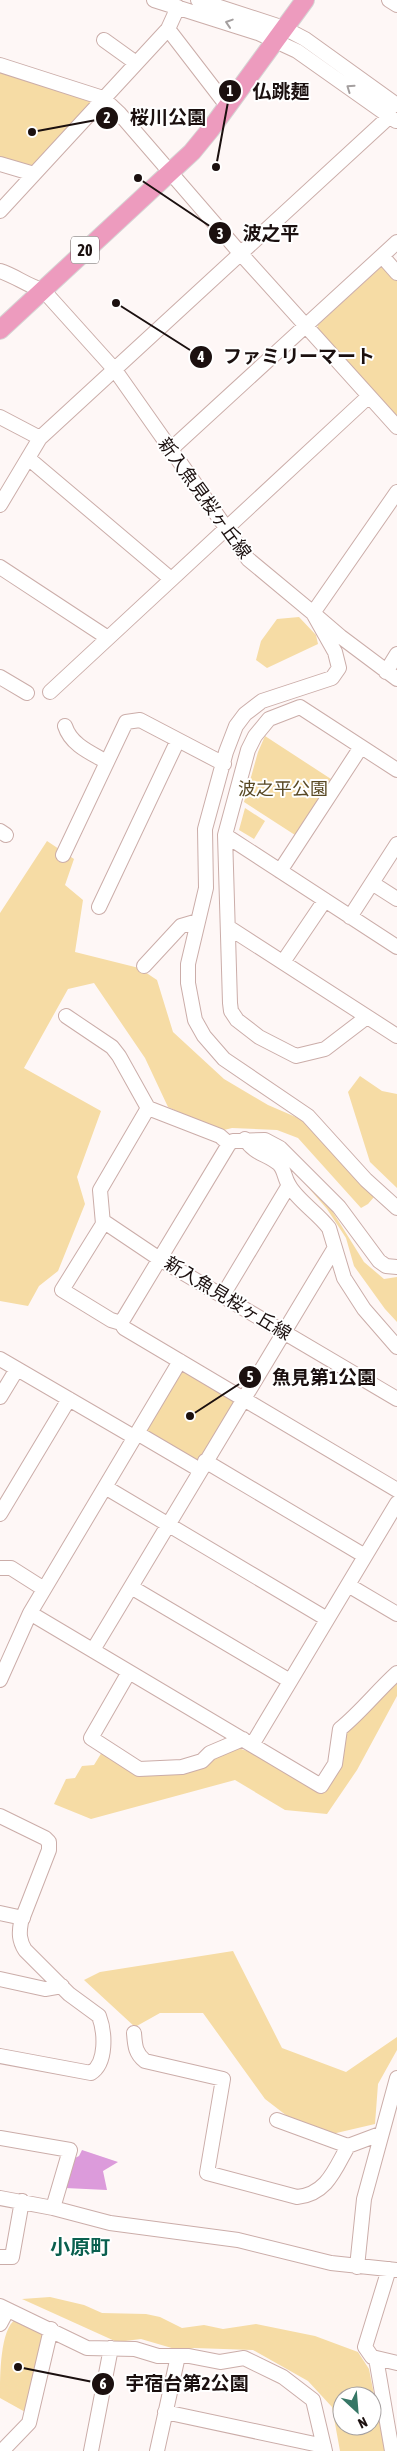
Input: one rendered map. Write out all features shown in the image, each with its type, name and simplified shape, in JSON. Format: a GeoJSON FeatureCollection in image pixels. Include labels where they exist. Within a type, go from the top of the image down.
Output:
{"type":"FeatureCollection","features":[{"type":"Feature","properties":{"kind":"main road","name":"20"},"geometry":{"type":"LineString","coordinates":[[0,330],[192,152],[228,107],[279,34],[306,0]]}},
{"type":"Feature","properties":{"kind":"street"},"geometry":{"type":"LineString","coordinates":[[154,0],[258,32],[279,34]]}},
{"type":"Feature","properties":{"kind":"street"},"geometry":{"type":"LineString","coordinates":[[0,505],[40,438],[395,114],[297,51],[279,34],[198,0]]}},
{"type":"Feature","properties":{"kind":"street"},"geometry":{"type":"LineString","coordinates":[[389,0],[397,6]]}},
{"type":"Feature","properties":{"kind":"street"},"geometry":{"type":"LineString","coordinates":[[0,211],[102,98],[168,29],[178,7]]}},
{"type":"Feature","properties":{"kind":"street"},"geometry":{"type":"LineString","coordinates":[[168,29],[228,107]]}},
{"type":"Feature","properties":{"kind":"street"},"geometry":{"type":"LineString","coordinates":[[104,40],[136,63]]}},
{"type":"Feature","properties":{"kind":"street"},"geometry":{"type":"LineString","coordinates":[[0,65],[102,98],[130,123],[240,254],[397,427]]}},
{"type":"Feature","properties":{"kind":"street"},"geometry":{"type":"LineString","coordinates":[[0,164],[34,174]]}},
{"type":"Feature","properties":{"kind":"street"},"geometry":{"type":"LineString","coordinates":[[170,450],[397,242]]}},
{"type":"Feature","properties":{"kind":"street"},"geometry":{"type":"LineString","coordinates":[[382,256],[397,273]]}},
{"type":"Feature","properties":{"kind":"street"},"geometry":{"type":"LineString","coordinates":[[0,271],[12,275],[28,287],[43,290]]}},
{"type":"Feature","properties":{"kind":"street","name":"新入魚見桜ヶ丘線"},"geometry":{"type":"LineString","coordinates":[[43,290],[115,370],[248,559],[314,613],[335,652],[340,668],[332,678],[262,701],[245,714],[236,726],[226,752],[205,829],[207,876],[188,964],[188,983],[195,1020],[204,1036],[224,1059],[317,1123],[366,1180],[397,1208]]}},
{"type":"Feature","properties":{"kind":"street"},"geometry":{"type":"LineString","coordinates":[[50,692],[369,396]]}},
{"type":"Feature","properties":{"kind":"street"},"geometry":{"type":"LineString","coordinates":[[0,417],[40,438]]}},
{"type":"Feature","properties":{"kind":"street"},"geometry":{"type":"LineString","coordinates":[[28,458],[172,579]]}},
{"type":"Feature","properties":{"kind":"street"},"geometry":{"type":"LineString","coordinates":[[397,492],[314,613],[391,675],[397,654]]}},
{"type":"Feature","properties":{"kind":"street"},"geometry":{"type":"LineString","coordinates":[[0,567],[108,638]]}},
{"type":"Feature","properties":{"kind":"street"},"geometry":{"type":"LineString","coordinates":[[0,677],[27,693]]}},
{"type":"Feature","properties":{"kind":"street"},"geometry":{"type":"LineString","coordinates":[[292,690],[300,707],[397,770]]}},
{"type":"Feature","properties":{"kind":"street"},"geometry":{"type":"LineString","coordinates":[[300,707],[269,720],[255,736],[248,750],[225,835],[231,1011],[237,1020],[259,1037],[296,1056],[325,1049],[367,1016]]}},
{"type":"Feature","properties":{"kind":"street"},"geometry":{"type":"LineString","coordinates":[[63,856],[126,722],[140,720],[224,764]]}},
{"type":"Feature","properties":{"kind":"street"},"geometry":{"type":"LineString","coordinates":[[65,726],[67,733],[81,747],[107,762]]}},
{"type":"Feature","properties":{"kind":"street"},"geometry":{"type":"LineString","coordinates":[[99,907],[178,740]]}},
{"type":"Feature","properties":{"kind":"street"},"geometry":{"type":"LineString","coordinates":[[280,871],[361,747]]}},
{"type":"Feature","properties":{"kind":"street"},"geometry":{"type":"LineString","coordinates":[[225,835],[397,947]]}},
{"type":"Feature","properties":{"kind":"street"},"geometry":{"type":"LineString","coordinates":[[350,916],[395,852]]}},
{"type":"Feature","properties":{"kind":"street"},"geometry":{"type":"LineString","coordinates":[[372,883],[397,899]]}},
{"type":"Feature","properties":{"kind":"street"},"geometry":{"type":"LineString","coordinates":[[283,962],[325,900]]}},
{"type":"Feature","properties":{"kind":"street"},"geometry":{"type":"LineString","coordinates":[[144,966],[181,926],[198,921]]}},
{"type":"Feature","properties":{"kind":"street"},"geometry":{"type":"LineString","coordinates":[[228,927],[397,1036]]}},
{"type":"Feature","properties":{"kind":"street"},"geometry":{"type":"LineString","coordinates":[[66,1016],[112,1047],[148,1108],[220,1136],[229,1144],[245,1139],[265,1140],[280,1148],[339,1207],[379,1261],[386,1266],[397,1267]]}},
{"type":"Feature","properties":{"kind":"street"},"geometry":{"type":"LineString","coordinates":[[148,1108],[100,1190],[102,1221],[62,1290],[111,1320],[121,1323],[124,1328],[397,1490]]}},
{"type":"Feature","properties":{"kind":"street"},"geometry":{"type":"LineString","coordinates":[[245,1139],[252,1149],[278,1164],[284,1171],[289,1185],[329,1228],[344,1278],[357,1299],[397,1347]]}},
{"type":"Feature","properties":{"kind":"street","name":"新入魚見桜ヶ丘線"},"geometry":{"type":"LineString","coordinates":[[229,1144],[158,1258],[397,1399]]}},
{"type":"Feature","properties":{"kind":"street"},"geometry":{"type":"LineString","coordinates":[[223,1296],[289,1185]]}},
{"type":"Feature","properties":{"kind":"street"},"geometry":{"type":"LineString","coordinates":[[102,1221],[158,1258],[121,1323]]}},
{"type":"Feature","properties":{"kind":"street"},"geometry":{"type":"LineString","coordinates":[[93,1650],[242,1398],[334,1249]]}},
{"type":"Feature","properties":{"kind":"street"},"geometry":{"type":"LineString","coordinates":[[0,1359],[136,1436],[203,1466],[365,1556]]}},
{"type":"Feature","properties":{"kind":"street"},"geometry":{"type":"LineString","coordinates":[[0,1680],[30,1612],[180,1361]]}},
{"type":"Feature","properties":{"kind":"street"},"geometry":{"type":"LineString","coordinates":[[0,1397],[16,1369]]}},
{"type":"Feature","properties":{"kind":"street"},"geometry":{"type":"LineString","coordinates":[[0,1514],[68,1399]]}},
{"type":"Feature","properties":{"kind":"street"},"geometry":{"type":"LineString","coordinates":[[105,1487],[327,1619]]}},
{"type":"Feature","properties":{"kind":"street"},"geometry":{"type":"LineString","coordinates":[[129,1672],[90,1738],[139,1768],[182,1767],[202,1761],[210,1753],[248,1742],[290,1681],[397,1503]]}},
{"type":"Feature","properties":{"kind":"street"},"geometry":{"type":"LineString","coordinates":[[0,1568],[11,1568],[44,1589]]}},
{"type":"Feature","properties":{"kind":"street"},"geometry":{"type":"LineString","coordinates":[[348,1585],[397,1614]]}},
{"type":"Feature","properties":{"kind":"street"},"geometry":{"type":"LineString","coordinates":[[131,1587],[290,1681]]}},
{"type":"Feature","properties":{"kind":"street"},"geometry":{"type":"LineString","coordinates":[[30,1612],[321,1786],[335,1764],[340,1729],[361,1712],[376,1691],[397,1673]]}},
{"type":"Feature","properties":{"kind":"street"},"geometry":{"type":"LineString","coordinates":[[0,1816],[45,1838],[49,1842],[49,1850],[19,1932],[21,1942],[26,1950],[62,1986],[99,2016],[103,2036],[100,2062],[96,2070],[85,2074],[0,2056]]}},
{"type":"Feature","properties":{"kind":"street"},"geometry":{"type":"LineString","coordinates":[[0,1913],[23,1918]]}},
{"type":"Feature","properties":{"kind":"street"},"geometry":{"type":"LineString","coordinates":[[0,1979],[45,1989],[62,1986]]}},
{"type":"Feature","properties":{"kind":"street"},"geometry":{"type":"LineString","coordinates":[[134,2033],[138,2056],[145,2061],[224,2079],[207,2173],[297,2197],[306,2196],[320,2190],[326,2184],[348,2146],[380,2134]]}},
{"type":"Feature","properties":{"kind":"street"},"geometry":{"type":"LineString","coordinates":[[357,2267],[364,2199],[380,2134],[392,2108],[397,2078]]}},
{"type":"Feature","properties":{"kind":"street"},"geometry":{"type":"LineString","coordinates":[[277,2120],[348,2146]]}},
{"type":"Feature","properties":{"kind":"street"},"geometry":{"type":"LineString","coordinates":[[0,2138],[70,2150],[53,2208]]}},
{"type":"Feature","properties":{"kind":"street"},"geometry":{"type":"LineString","coordinates":[[0,2198],[53,2208],[110,2223],[238,2240],[310,2259],[357,2267],[393,2270],[365,2347],[368,2353],[376,2358],[397,2363]]}},
{"type":"Feature","properties":{"kind":"street"},"geometry":{"type":"LineString","coordinates":[[0,2257],[12,2257],[22,2201]]}},
{"type":"Feature","properties":{"kind":"street"},"geometry":{"type":"LineString","coordinates":[[0,2324],[4,2308],[87,2348],[135,2349],[158,2356],[178,2356],[220,2362],[244,2358],[283,2377],[313,2400],[324,2449],[165,2412]]}},
{"type":"Feature","properties":{"kind":"street"},"geometry":{"type":"LineString","coordinates":[[3,2446],[29,2423],[51,2329]]}},
{"type":"Feature","properties":{"kind":"street"},"geometry":{"type":"LineString","coordinates":[[91,2451],[111,2348]]}},
{"type":"Feature","properties":{"kind":"street"},"geometry":{"type":"LineString","coordinates":[[157,2451],[178,2356]]}},
{"type":"Feature","properties":{"kind":"street"},"geometry":{"type":"LineString","coordinates":[[376,2358],[392,2451]]}},
{"type":"Feature","properties":{"kind":"green space"},"geometry":{"type":"Polygon","coordinates":[[[0,70],[90,98],[90,105],[33,166],[28,168],[0,160],[0,70]]]}},
{"type":"Feature","properties":{"kind":"green space"},"geometry":{"type":"Polygon","coordinates":[[[381,267],[387,267],[397,277],[397,419],[317,331],[318,325],[381,267]]]}},
{"type":"Feature","properties":{"kind":"green space"},"geometry":{"type":"Polygon","coordinates":[[[299,617],[316,635],[318,644],[267,668],[256,660],[261,641],[277,619],[299,617]]]}},
{"type":"Feature","properties":{"kind":"green space","name":"波之平公園"},"geometry":{"type":"Polygon","coordinates":[[[265,736],[331,779],[295,835],[244,802],[258,752],[265,736]]]}},
{"type":"Feature","properties":{"kind":"green space"},"geometry":{"type":"Polygon","coordinates":[[[245,808],[265,821],[254,839],[239,830],[245,808]]]}},
{"type":"Feature","properties":{"kind":"green space"},"geometry":{"type":"Polygon","coordinates":[[[47,841],[74,859],[65,885],[83,900],[75,952],[139,968],[157,980],[173,1032],[224,1079],[268,1105],[312,1124],[374,1197],[368,1204],[361,1208],[298,1138],[277,1130],[232,1128],[220,1131],[168,1107],[145,1058],[94,983],[68,989],[24,1068],[101,1111],[77,1177],[85,1204],[58,1271],[39,1286],[28,1306],[0,1301],[0,913],[47,841]]]}},
{"type":"Feature","properties":{"kind":"green space"},"geometry":{"type":"Polygon","coordinates":[[[360,1076],[382,1091],[397,1094],[397,1188],[370,1162],[348,1092],[360,1076]]]}},
{"type":"Feature","properties":{"kind":"green space"},"geometry":{"type":"Polygon","coordinates":[[[301,1170],[331,1209],[364,1262],[384,1279],[397,1277],[397,1322],[385,1309],[354,1266],[346,1238],[327,1209],[294,1171],[301,1170]]]}},
{"type":"Feature","properties":{"kind":"green space"},"geometry":{"type":"Polygon","coordinates":[[[180,1370],[186,1371],[234,1398],[235,1402],[198,1461],[148,1435],[145,1429],[180,1370]]]}},
{"type":"Feature","properties":{"kind":"green space"},"geometry":{"type":"Polygon","coordinates":[[[397,1680],[397,1696],[357,1770],[327,1814],[285,1810],[235,1780],[91,1819],[54,1804],[66,1779],[75,1778],[82,1766],[94,1765],[102,1752],[137,1772],[210,1758],[235,1747],[256,1754],[321,1792],[345,1735],[397,1680]]]}},
{"type":"Feature","properties":{"kind":"green space"},"geometry":{"type":"Polygon","coordinates":[[[233,1951],[282,2048],[346,2072],[397,2037],[397,2050],[378,2084],[375,2124],[332,2134],[291,2119],[265,2099],[203,2013],[160,2013],[135,2027],[84,1980],[100,1972],[233,1951]]]}},
{"type":"Feature","properties":{"kind":"green space"},"geometry":{"type":"Polygon","coordinates":[[[50,2297],[84,2305],[102,2313],[146,2314],[160,2317],[182,2328],[204,2325],[223,2329],[256,2324],[315,2336],[358,2352],[369,2369],[372,2386],[332,2386],[332,2407],[308,2381],[253,2350],[194,2348],[182,2351],[141,2339],[117,2342],[22,2299],[50,2297]]]}},
{"type":"Feature","properties":{"kind":"green space"},"geometry":{"type":"Polygon","coordinates":[[[16,2319],[41,2330],[43,2337],[27,2413],[0,2398],[4,2342],[11,2324],[16,2319]]]}},
{"type":"Feature","properties":{"kind":"green space"},"geometry":{"type":"Polygon","coordinates":[[[337,2436],[382,2436],[385,2451],[340,2451],[337,2436]]]}},
{"type":"Feature","properties":{"kind":"shaded area"},"geometry":{"type":"Polygon","coordinates":[[[82,2150],[118,2162],[103,2171],[107,2190],[65,2188],[75,2158],[79,2156],[82,2150]]]}},
{"type":"Feature","properties":{"kind":"place","name":"桜川公園"},"geometry":{"type":"Point","coordinates":[32,132]}},
{"type":"Feature","properties":{"kind":"place","name":"仏跳麺"},"geometry":{"type":"Point","coordinates":[216,167]}},
{"type":"Feature","properties":{"kind":"place","name":"波之平"},"geometry":{"type":"Point","coordinates":[138,178]}},
{"type":"Feature","properties":{"kind":"place","name":"ファミリーマート"},"geometry":{"type":"Point","coordinates":[116,303]}},
{"type":"Feature","properties":{"kind":"place","name":"魚見第1公園"},"geometry":{"type":"Point","coordinates":[190,1416]}},
{"type":"Feature","properties":{"kind":"place","name":"宇宿台第2公園"},"geometry":{"type":"Point","coordinates":[18,2367]}},
{"type":"Feature","properties":{"kind":"district","name":"小原町"},"geometry":{"type":"Point","coordinates":[80,2246]}}]}
